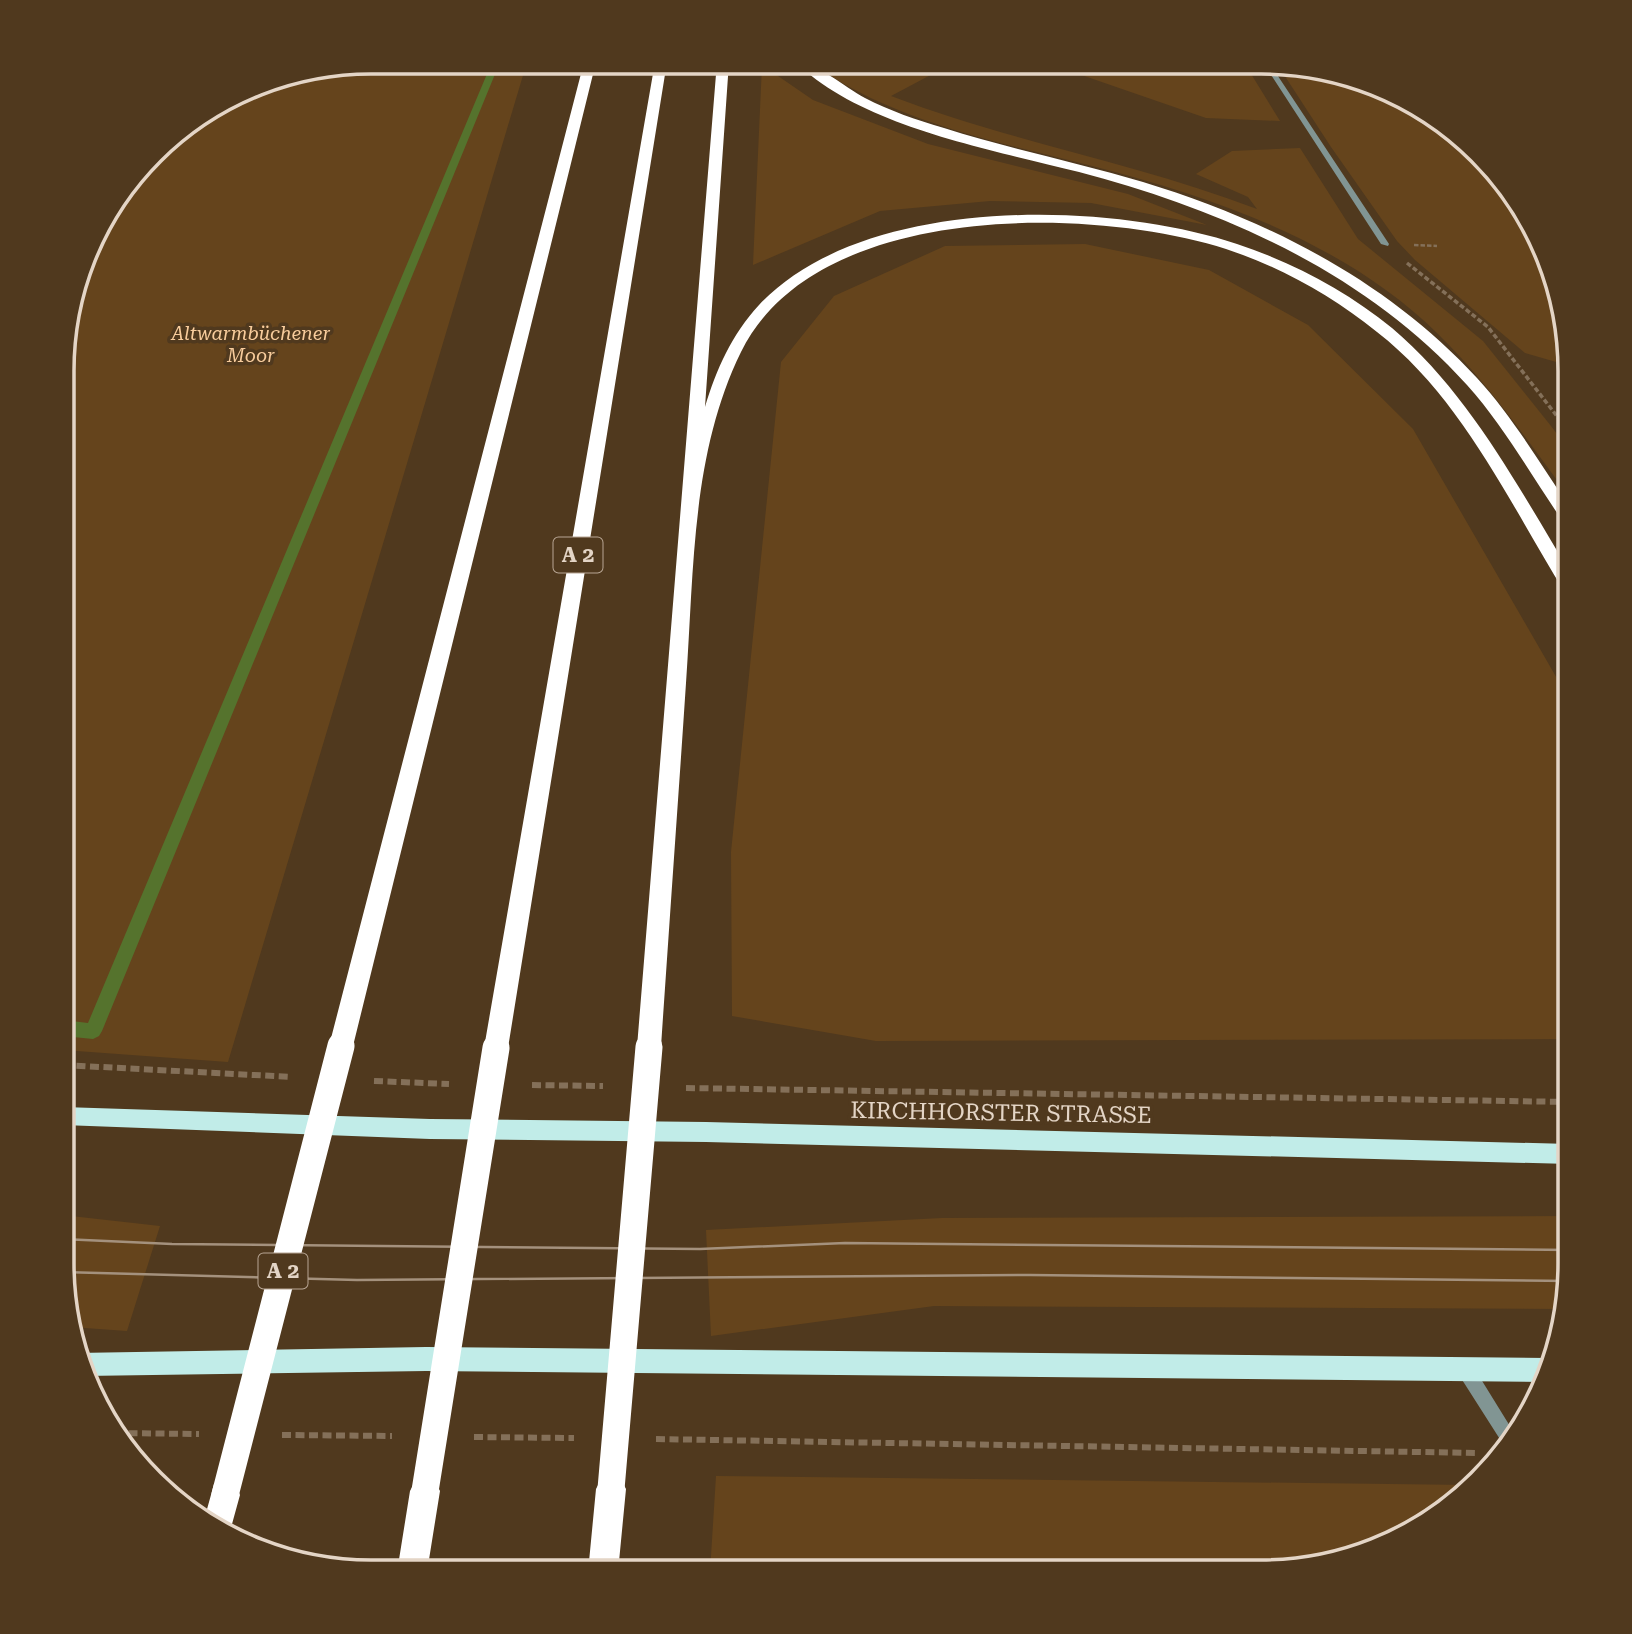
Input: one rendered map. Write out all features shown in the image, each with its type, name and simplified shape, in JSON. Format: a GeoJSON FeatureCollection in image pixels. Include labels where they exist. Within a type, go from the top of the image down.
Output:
{"type":"FeatureCollection","features":[{"type":"Feature","properties":{"kind":"highway","name":"A 2"},"geometry":{"type":"LineString","coordinates":[[219,1519],[587,74]]}},
{"type":"Feature","properties":{"kind":"highway","name":"A 2"},"geometry":{"type":"LineString","coordinates":[[414,1560],[496,1048],[659,74]]}},
{"type":"Feature","properties":{"kind":"highway"},"geometry":{"type":"LineString","coordinates":[[604,1560],[649,1046],[722,74]]}},
{"type":"Feature","properties":{"kind":"highway"},"geometry":{"type":"LineString","coordinates":[[819,74],[855,98],[913,121],[1179,198],[1291,244],[1367,291],[1419,331],[1472,381],[1559,504]]}},
{"type":"Feature","properties":{"kind":"highway"},"geometry":{"type":"LineString","coordinates":[[690,494],[718,397],[744,333],[764,308],[797,279],[840,256],[885,239],[977,221],[1027,217],[1138,225],[1222,244],[1283,267],[1341,298],[1387,332],[1434,382],[1476,435],[1559,569]]}},
{"type":"Feature","properties":{"kind":"main road","name":"KIRCHHORSTER STRASSE"},"geometry":{"type":"LineString","coordinates":[[74,1116],[430,1129],[706,1132],[1559,1154]]}},
{"type":"Feature","properties":{"kind":"main road"},"geometry":{"type":"LineString","coordinates":[[91,1364],[426,1359],[1539,1370]]}},
{"type":"Feature","properties":{"kind":"street"},"geometry":{"type":"LineString","coordinates":[[1274,74],[1385,244]]}},
{"type":"Feature","properties":{"kind":"street"},"geometry":{"type":"LineString","coordinates":[[1464,1369],[1505,1433]]}},
{"type":"Feature","properties":{"kind":"path"},"geometry":{"type":"LineString","coordinates":[[1385,244],[1488,327],[1559,419]]}},
{"type":"Feature","properties":{"kind":"path"},"geometry":{"type":"LineString","coordinates":[[74,1066],[298,1077]]}},
{"type":"Feature","properties":{"kind":"path"},"geometry":{"type":"LineString","coordinates":[[366,1080],[463,1084]]}},
{"type":"Feature","properties":{"kind":"path"},"geometry":{"type":"LineString","coordinates":[[518,1085],[615,1086]]}},
{"type":"Feature","properties":{"kind":"path"},"geometry":{"type":"LineString","coordinates":[[684,1087],[1559,1102]]}},
{"type":"Feature","properties":{"kind":"path"},"geometry":{"type":"LineString","coordinates":[[690,1440],[1481,1454]]}},
{"type":"Feature","properties":{"kind":"green space","name":"Altwarmbüchener Moor"},"geometry":{"type":"Polygon","coordinates":[[[523,74],[228,1062],[74,1051],[74,351],[79,313],[89,275],[113,222],[160,160],[205,124],[239,104],[275,89],[332,76],[523,74]]]}},
{"type":"Feature","properties":{"kind":"green space"},"geometry":{"type":"Polygon","coordinates":[[[762,74],[775,74],[813,100],[928,144],[1128,194],[1207,225],[1091,203],[990,201],[880,211],[753,265],[762,74]]]}},
{"type":"Feature","properties":{"kind":"green space"},"geometry":{"type":"Polygon","coordinates":[[[828,74],[932,74],[891,96],[982,127],[1166,178],[1257,209],[1248,197],[1196,174],[1232,151],[1300,148],[1358,239],[1483,341],[1551,426],[1559,437],[1559,483],[1491,393],[1438,334],[1402,302],[1363,274],[1322,250],[1278,228],[1188,194],[1142,179],[947,128],[876,100],[828,74]]]}},
{"type":"Feature","properties":{"kind":"green space"},"geometry":{"type":"Polygon","coordinates":[[[1079,74],[1251,74],[1280,121],[1206,118],[1079,74]]]}},
{"type":"Feature","properties":{"kind":"green space"},"geometry":{"type":"Polygon","coordinates":[[[1284,74],[1319,79],[1357,89],[1393,104],[1427,124],[1472,160],[1508,205],[1536,257],[1553,313],[1559,363],[1525,353],[1415,260],[1397,241],[1284,74]]]}},
{"type":"Feature","properties":{"kind":"green space"},"geometry":{"type":"Polygon","coordinates":[[[1085,244],[1209,270],[1308,325],[1413,429],[1559,682],[1559,1039],[876,1041],[732,1016],[731,852],[781,362],[834,296],[945,246],[1085,244]]]}},
{"type":"Feature","properties":{"kind":"green space"},"geometry":{"type":"Polygon","coordinates":[[[74,1216],[160,1226],[127,1331],[81,1328],[74,1283],[74,1216]]]}},
{"type":"Feature","properties":{"kind":"green space"},"geometry":{"type":"Polygon","coordinates":[[[1559,1216],[1556,1302],[1555,1309],[934,1306],[711,1336],[706,1230],[942,1218],[1559,1216]]]}},
{"type":"Feature","properties":{"kind":"green space"},"geometry":{"type":"Polygon","coordinates":[[[716,1476],[1459,1485],[1410,1521],[1375,1538],[1319,1555],[1281,1560],[711,1560],[716,1476]]]}},
{"type":"Feature","properties":{"kind":"waterway"},"geometry":{"type":"LineString","coordinates":[[74,1029],[93,1031],[491,74]]}},
{"type":"Feature","properties":{"kind":"tram line"},"geometry":{"type":"LineString","coordinates":[[74,1240],[172,1244],[700,1249],[845,1243],[1559,1250]]}},
{"type":"Feature","properties":{"kind":"tram line"},"geometry":{"type":"LineString","coordinates":[[74,1272],[357,1280],[1030,1275],[1558,1281]]}}]}
